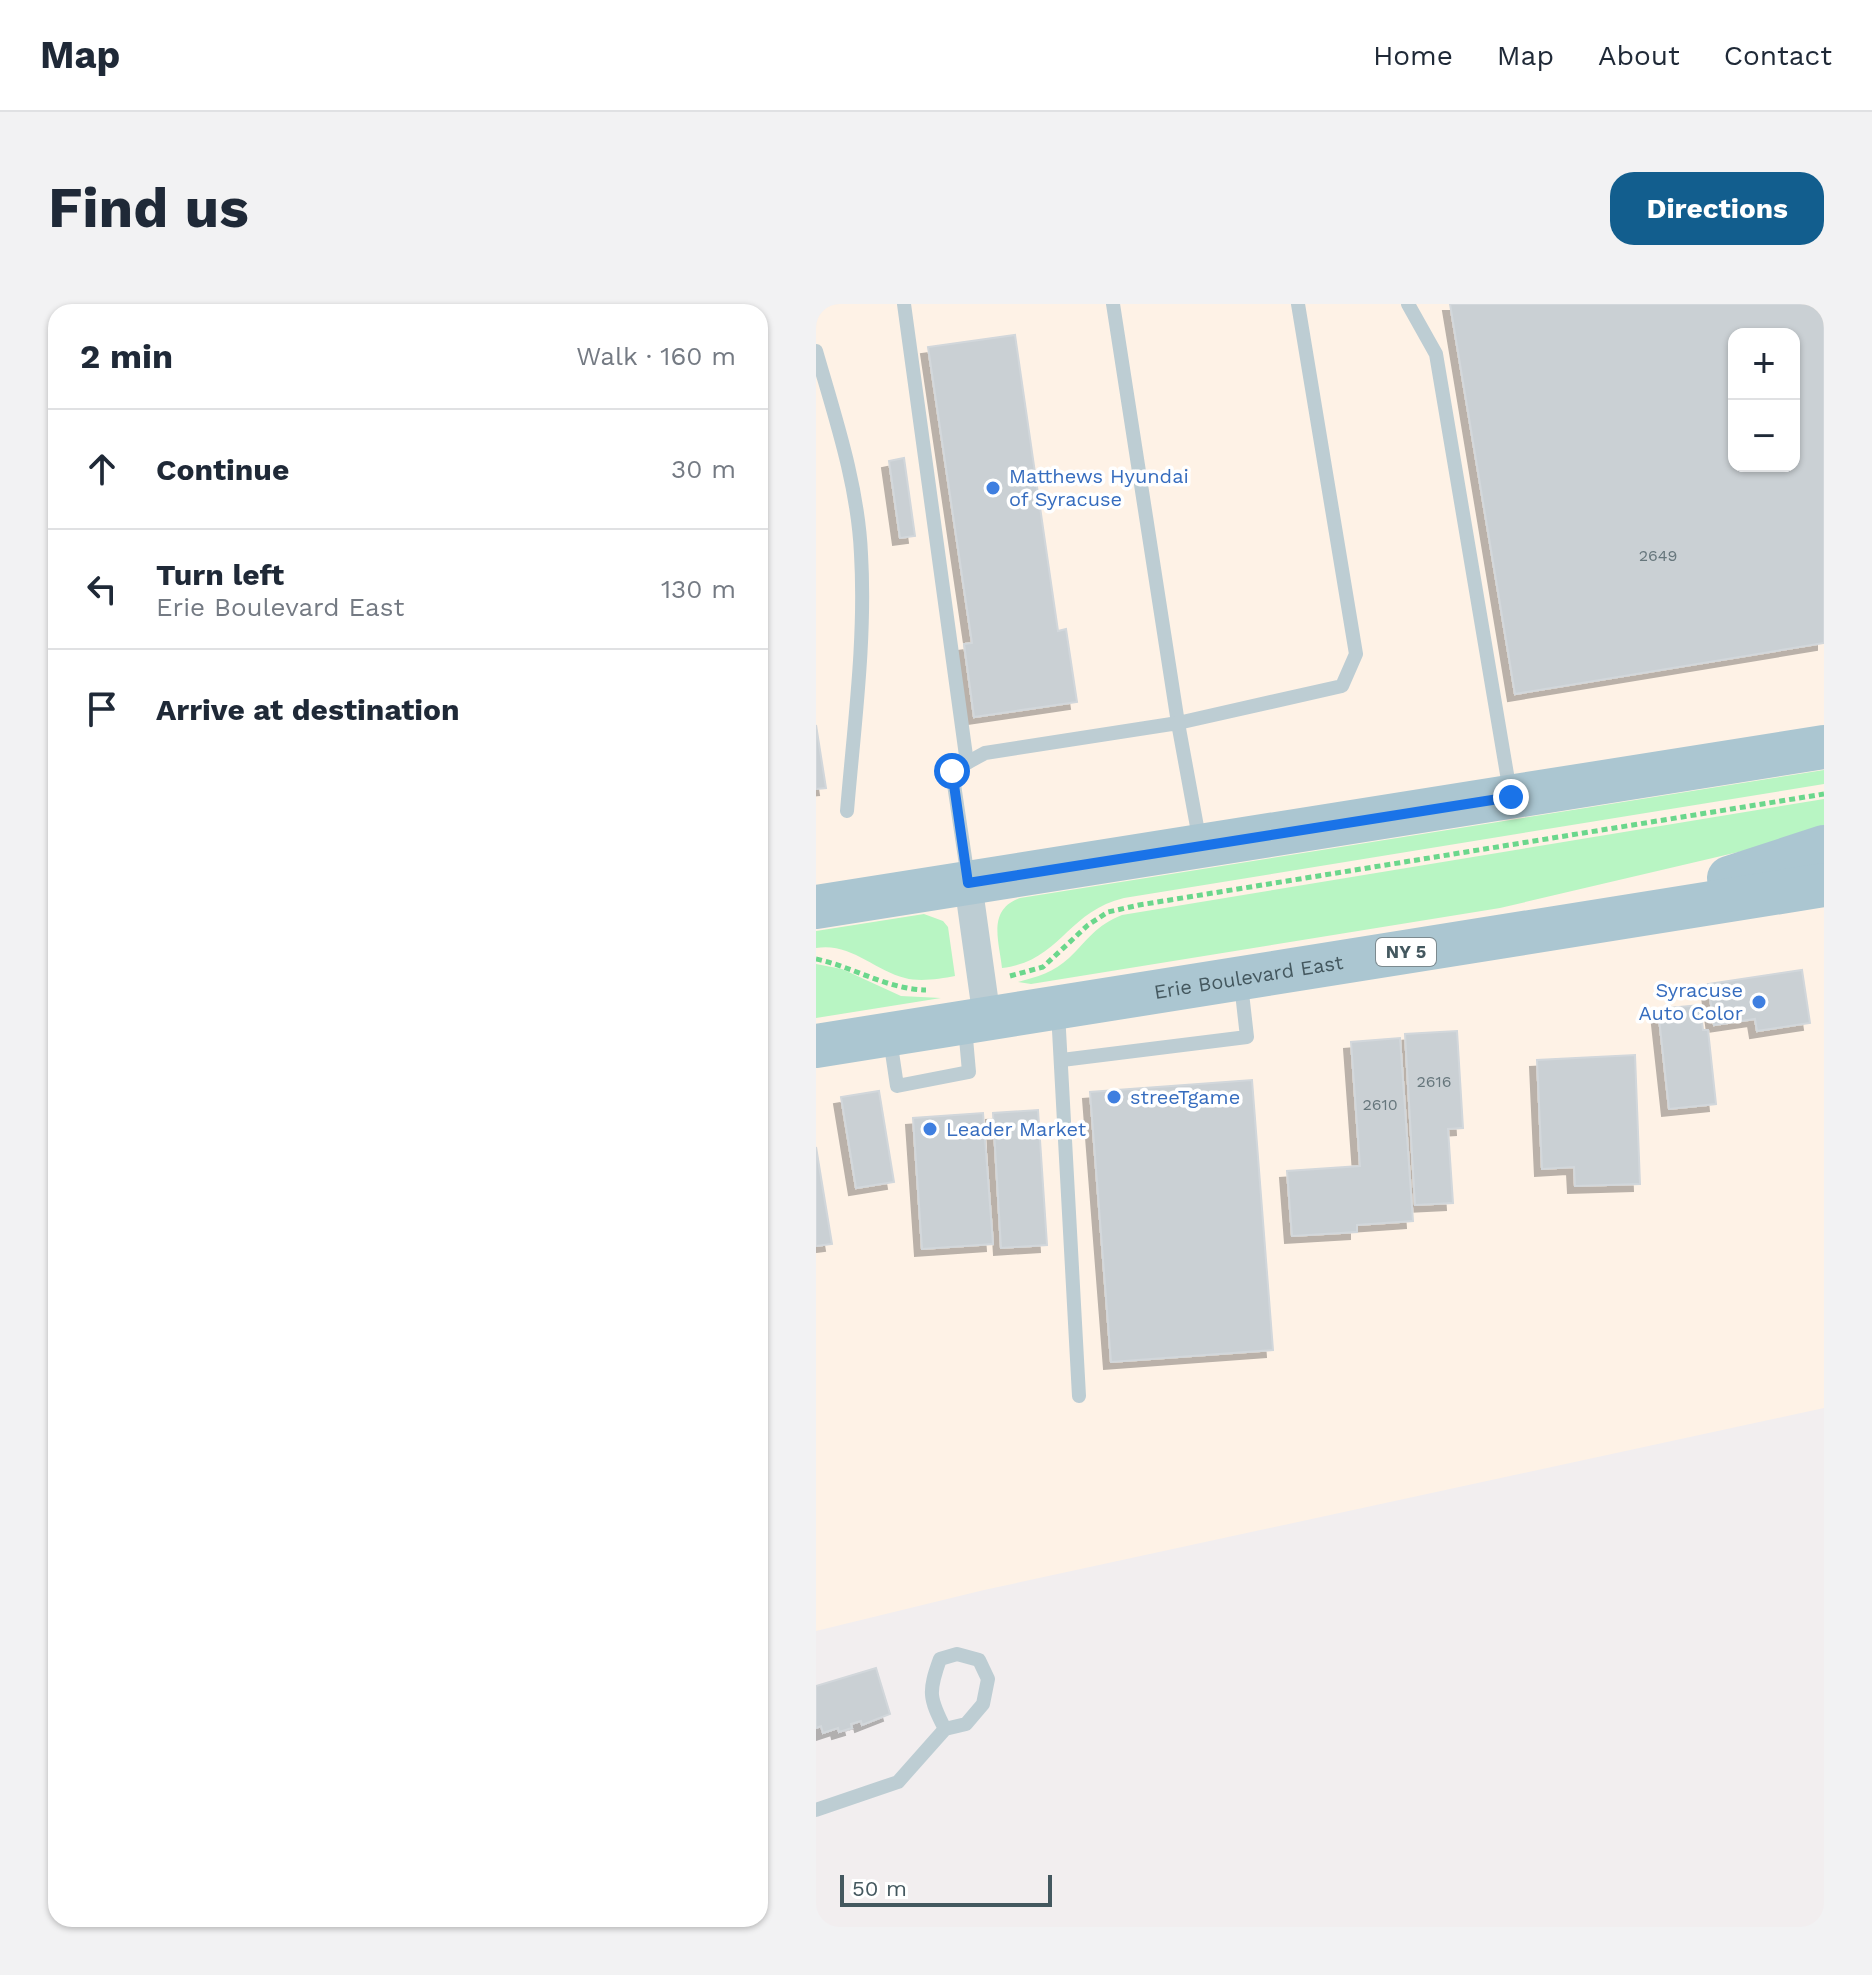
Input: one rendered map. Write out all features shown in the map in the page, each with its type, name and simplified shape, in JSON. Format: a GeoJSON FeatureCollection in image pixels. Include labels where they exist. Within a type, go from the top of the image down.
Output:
{"type":"FeatureCollection","features":[{"type":"Feature","properties":{"kind":"main road"},"geometry":{"type":"LineString","coordinates":[[816,907],[1824,747]]}},
{"type":"Feature","properties":{"kind":"main road"},"geometry":{"type":"LineString","coordinates":[[1597,920],[1824,847]]}},
{"type":"Feature","properties":{"kind":"main road","name":"Erie Boulevard East"},"geometry":{"type":"LineString","coordinates":[[816,1046],[1824,885]]}},
{"type":"Feature","properties":{"kind":"street"},"geometry":{"type":"LineString","coordinates":[[968,883],[976,1020]]}},
{"type":"Feature","properties":{"kind":"lane"},"geometry":{"type":"LineString","coordinates":[[904,304],[967,763]]}},
{"type":"Feature","properties":{"kind":"lane"},"geometry":{"type":"LineString","coordinates":[[1113,304],[1178,723],[1201,846]]}},
{"type":"Feature","properties":{"kind":"lane"},"geometry":{"type":"LineString","coordinates":[[968,883],[952,771],[985,753],[1178,723],[1342,686],[1356,654],[1298,304]]}},
{"type":"Feature","properties":{"kind":"lane"},"geometry":{"type":"LineString","coordinates":[[1408,304],[1436,354],[1511,797]]}},
{"type":"Feature","properties":{"kind":"lane"},"geometry":{"type":"LineString","coordinates":[[816,351],[848,462],[861,553],[861,638],[847,811]]}},
{"type":"Feature","properties":{"kind":"lane"},"geometry":{"type":"LineString","coordinates":[[1062,1060],[1247,1037],[1240,978]]}},
{"type":"Feature","properties":{"kind":"lane"},"geometry":{"type":"LineString","coordinates":[[1057,1007],[1079,1396]]}},
{"type":"Feature","properties":{"kind":"lane"},"geometry":{"type":"LineString","coordinates":[[816,1810],[898,1782],[945,1729],[966,1724],[983,1704],[988,1679],[979,1660],[957,1654],[940,1659],[930,1685],[931,1701],[945,1729]]}},
{"type":"Feature","properties":{"kind":"path"},"geometry":{"type":"LineString","coordinates":[[1013,976],[1043,967],[1088,925],[1108,912],[1139,905],[1824,794]]}},
{"type":"Feature","properties":{"kind":"path"},"geometry":{"type":"LineString","coordinates":[[816,959],[840,964],[903,989],[937,988]]}},
{"type":"Feature","properties":{"kind":"shaded area"},"geometry":{"type":"Polygon","coordinates":[[[816,304],[1824,304],[1824,1408],[984,1590],[816,1631],[816,304]]]}},
{"type":"Feature","properties":{"kind":"green space"},"geometry":{"type":"Polygon","coordinates":[[[1824,770],[1824,784],[1124,898],[1089,914],[1038,956],[1022,964],[1002,968],[999,918],[1010,903],[1020,898],[1824,770]]]}},
{"type":"Feature","properties":{"kind":"green space"},"geometry":{"type":"Polygon","coordinates":[[[1824,799],[1824,832],[1500,908],[1031,984],[1018,982],[1057,967],[1099,928],[1122,915],[1824,799]]]}},
{"type":"Feature","properties":{"kind":"green space"},"geometry":{"type":"Polygon","coordinates":[[[924,914],[943,921],[948,927],[955,976],[911,979],[840,949],[816,948],[816,931],[924,914]]]}},
{"type":"Feature","properties":{"kind":"green space"},"geometry":{"type":"Polygon","coordinates":[[[816,964],[842,969],[901,996],[941,998],[816,1018],[816,964]]]}},
{"type":"Feature","properties":{"kind":"building"},"geometry":{"type":"Polygon","coordinates":[[[1450,304],[1824,304],[1824,643],[1515,694],[1450,304]]]}},
{"type":"Feature","properties":{"kind":"building","name":"Matthews Hyundai of Syracuse"},"geometry":{"type":"Polygon","coordinates":[[[1015,335],[1058,631],[1066,629],[1077,702],[974,717],[964,644],[972,643],[928,347],[1015,335]]]}},
{"type":"Feature","properties":{"kind":"building"},"geometry":{"type":"Polygon","coordinates":[[[904,458],[915,536],[900,538],[889,461],[904,458]]]}},
{"type":"Feature","properties":{"kind":"building"},"geometry":{"type":"Polygon","coordinates":[[[816,725],[826,788],[816,789],[816,725]]]}},
{"type":"Feature","properties":{"kind":"building","name":"Syracuse Auto Color"},"geometry":{"type":"Polygon","coordinates":[[[1802,970],[1810,1023],[1757,1031],[1755,1019],[1714,1025],[1708,984],[1802,970]]]}},
{"type":"Feature","properties":{"kind":"building"},"geometry":{"type":"Polygon","coordinates":[[[1700,1005],[1703,1030],[1708,1030],[1716,1104],[1669,1109],[1658,1009],[1700,1005]]]}},
{"type":"Feature","properties":{"kind":"building"},"geometry":{"type":"Polygon","coordinates":[[[1457,1031],[1463,1128],[1448,1129],[1453,1203],[1415,1205],[1405,1034],[1457,1031]]]}},
{"type":"Feature","properties":{"kind":"building"},"geometry":{"type":"Polygon","coordinates":[[[1400,1038],[1413,1221],[1357,1225],[1357,1232],[1292,1236],[1287,1171],[1360,1166],[1351,1042],[1400,1038]]]}},
{"type":"Feature","properties":{"kind":"building"},"geometry":{"type":"Polygon","coordinates":[[[1635,1055],[1640,1184],[1575,1186],[1574,1167],[1542,1169],[1537,1060],[1635,1055]]]}},
{"type":"Feature","properties":{"kind":"building"},"geometry":{"type":"Polygon","coordinates":[[[1252,1080],[1273,1350],[1111,1362],[1090,1092],[1252,1080]]]}},
{"type":"Feature","properties":{"kind":"building"},"geometry":{"type":"Polygon","coordinates":[[[879,1091],[894,1182],[856,1188],[841,1097],[879,1091]]]}},
{"type":"Feature","properties":{"kind":"building"},"geometry":{"type":"Polygon","coordinates":[[[1038,1110],[1047,1245],[1001,1248],[993,1113],[1038,1110]]]}},
{"type":"Feature","properties":{"kind":"building"},"geometry":{"type":"Polygon","coordinates":[[[983,1113],[993,1244],[922,1249],[913,1118],[983,1113]]]}},
{"type":"Feature","properties":{"kind":"building"},"geometry":{"type":"Polygon","coordinates":[[[816,1147],[832,1244],[816,1246],[816,1147]]]}},
{"type":"Feature","properties":{"kind":"building"},"geometry":{"type":"Polygon","coordinates":[[[876,1668],[890,1714],[862,1725],[861,1721],[851,1724],[852,1728],[839,1732],[838,1728],[823,1733],[821,1726],[816,1728],[816,1686],[876,1668]]]}},
{"type":"Feature","properties":{"kind":"place","name":"Matthews Hyundai of Syracuse"},"geometry":{"type":"Point","coordinates":[993,488]}},
{"type":"Feature","properties":{"kind":"place","name":"Syracuse Auto Color"},"geometry":{"type":"Point","coordinates":[1759,1002]}},
{"type":"Feature","properties":{"kind":"place","name":"streeTgame"},"geometry":{"type":"Point","coordinates":[1114,1097]}},
{"type":"Feature","properties":{"kind":"place","name":"Leader Market"},"geometry":{"type":"Point","coordinates":[930,1129]}},
{"type":"Feature","properties":{"kind":"route"},"geometry":{"type":"LineString","coordinates":[[952,771],[968,883],[1511,797]]}}]}
